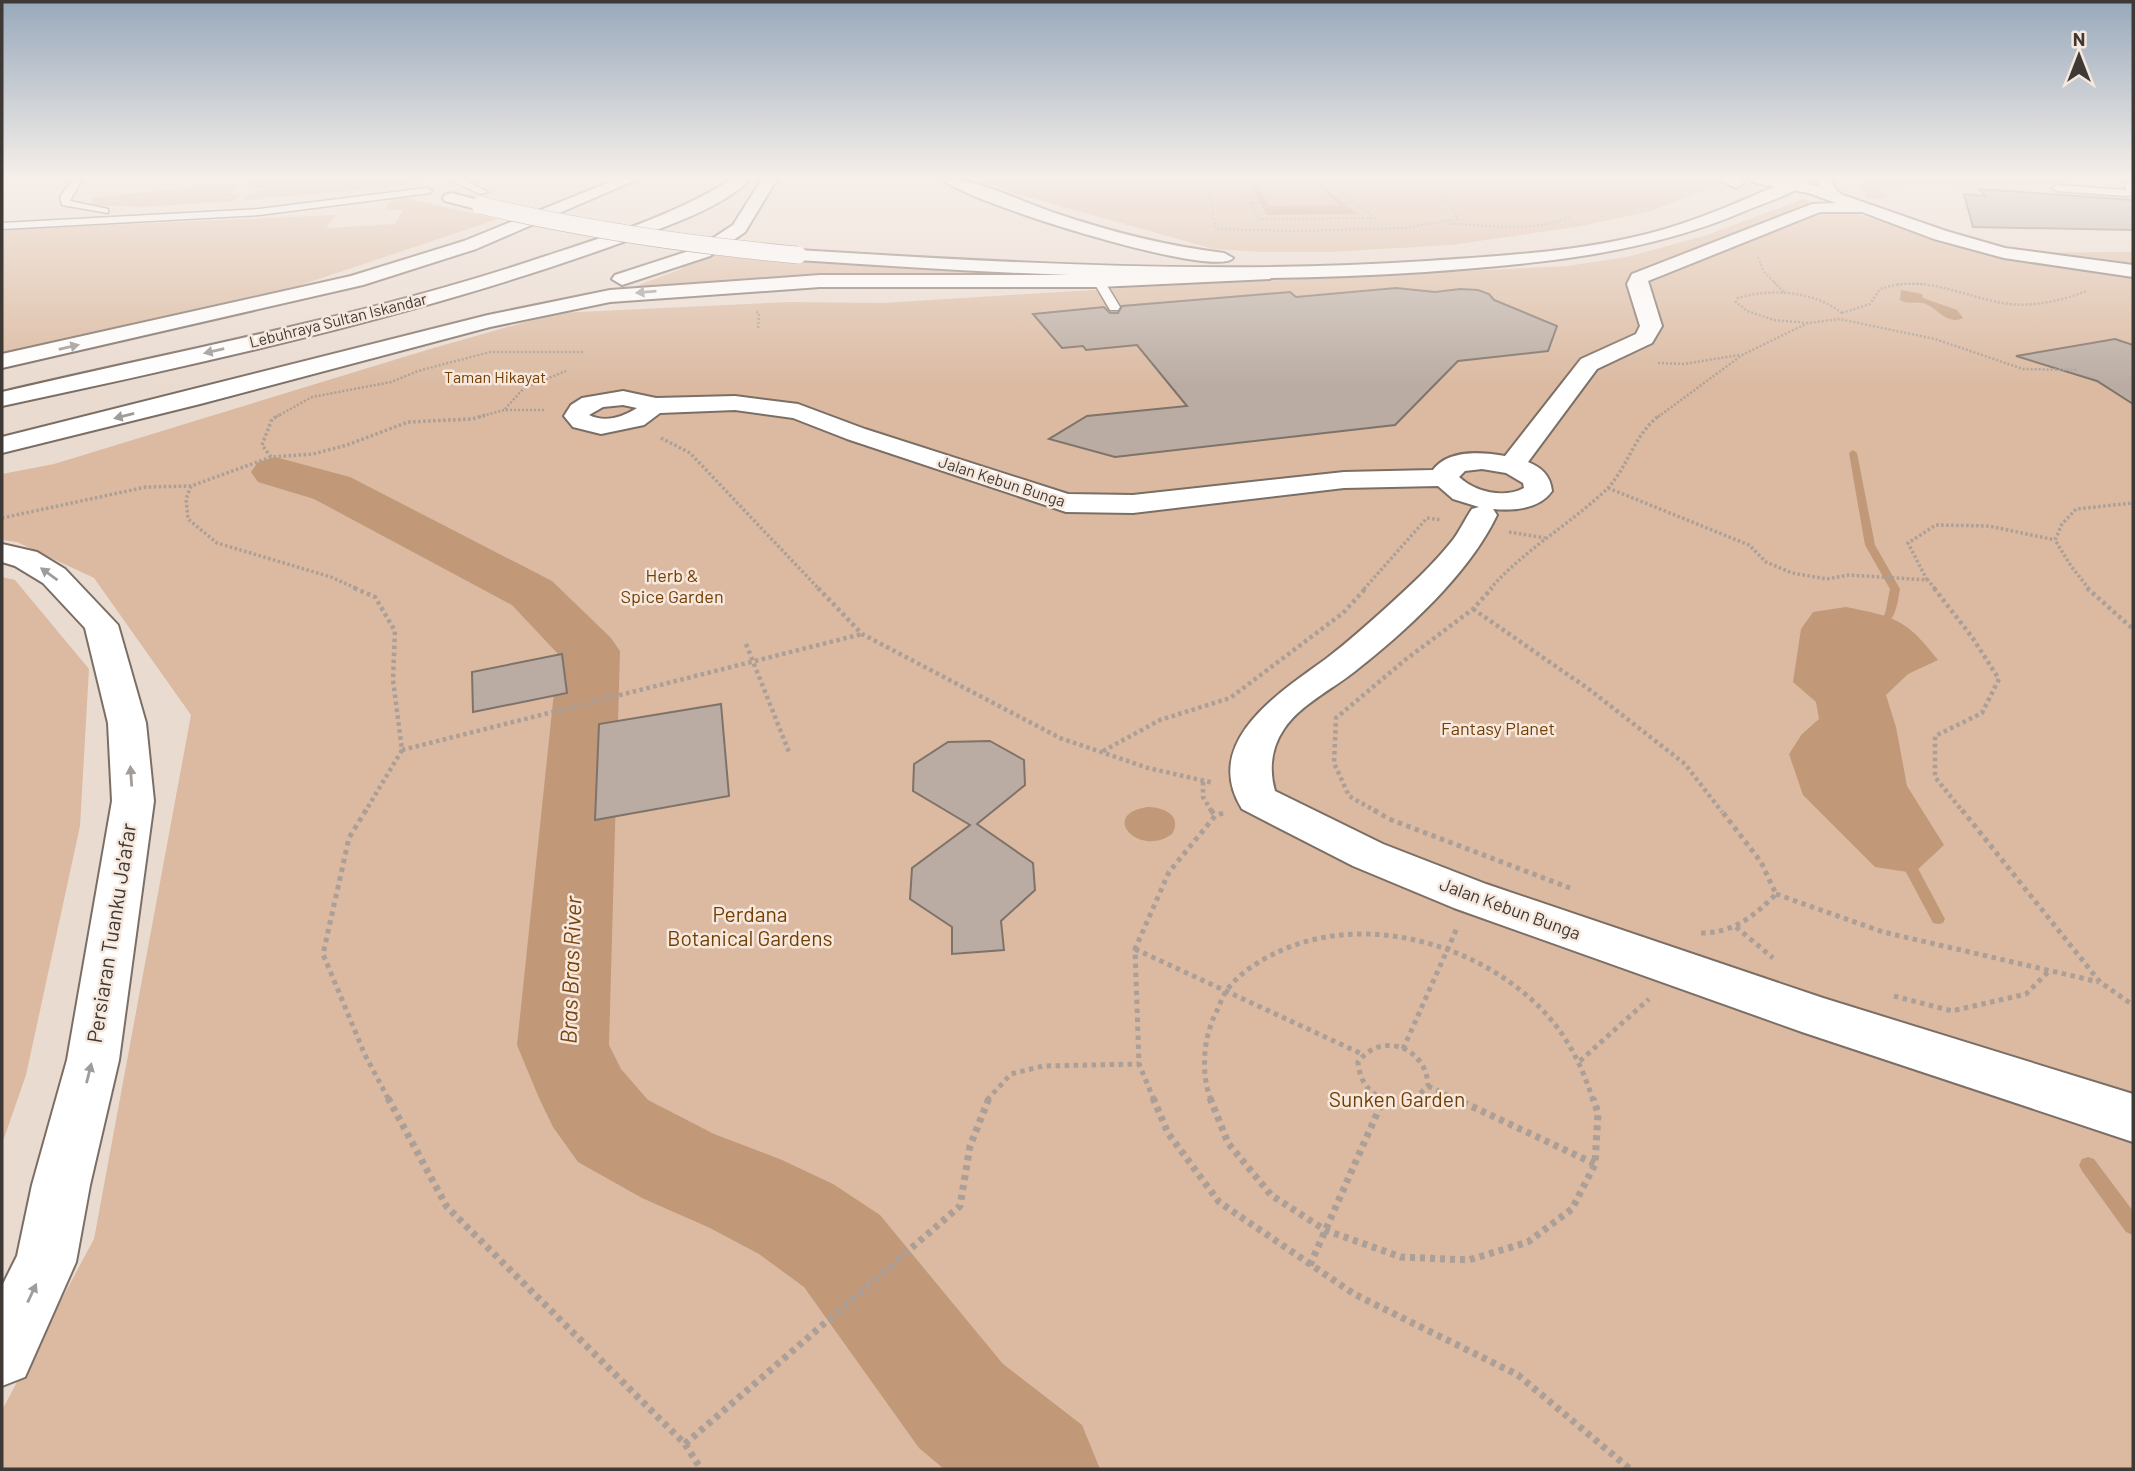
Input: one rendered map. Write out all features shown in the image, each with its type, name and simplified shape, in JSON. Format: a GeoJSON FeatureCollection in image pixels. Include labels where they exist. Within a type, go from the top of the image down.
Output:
{"type":"FeatureCollection","features":[{"type":"Feature","properties":{"kind":"street"},"geometry":{"type":"LineString","coordinates":[[268,303],[381,267],[431,248]]}},
{"type":"Feature","properties":{"kind":"street"},"geometry":{"type":"LineString","coordinates":[[2,361],[268,303],[356,281],[459,248]]}},
{"type":"Feature","properties":{"kind":"street"},"geometry":{"type":"LineString","coordinates":[[162,346],[344,297],[442,265],[485,248]]}},
{"type":"Feature","properties":{"kind":"street","name":"Lebuhraya Sultan Iskandar"},"geometry":{"type":"LineString","coordinates":[[7,382],[310,314],[442,279],[537,248]]}},
{"type":"Feature","properties":{"kind":"street","name":"Lebuhraya Sultan Iskandar"},"geometry":{"type":"LineString","coordinates":[[2,399],[290,334],[496,279],[587,248]]}},
{"type":"Feature","properties":{"kind":"street"},"geometry":{"type":"LineString","coordinates":[[191,399],[460,320],[618,280],[710,248]]}},
{"type":"Feature","properties":{"kind":"street"},"geometry":{"type":"LineString","coordinates":[[736,248],[1263,275],[1414,268],[1605,248]]}},
{"type":"Feature","properties":{"kind":"street"},"geometry":{"type":"LineString","coordinates":[[786,248],[803,250]]}},
{"type":"Feature","properties":{"kind":"street"},"geometry":{"type":"LineString","coordinates":[[1080,248],[1115,267]]}},
{"type":"Feature","properties":{"kind":"street"},"geometry":{"type":"LineString","coordinates":[[2,445],[191,399],[488,321],[610,296],[707,287],[1282,261],[1439,253],[1484,248]]}},
{"type":"Feature","properties":{"kind":"street"},"geometry":{"type":"LineString","coordinates":[[1512,466],[1589,364],[1644,338],[1651,326],[1637,284],[1639,278],[1711,248]]}},
{"type":"Feature","properties":{"kind":"street"},"geometry":{"type":"LineString","coordinates":[[1991,248],[2133,271]]}},
{"type":"Feature","properties":{"kind":"street"},"geometry":{"type":"LineString","coordinates":[[1996,249],[2103,249]]}},
{"type":"Feature","properties":{"kind":"street"},"geometry":{"type":"LineString","coordinates":[[1996,249],[2081,255],[2123,262],[2115,265],[2092,265]]}},
{"type":"Feature","properties":{"kind":"street"},"geometry":{"type":"LineString","coordinates":[[2,466],[78,449],[181,419],[413,348],[488,321]]}},
{"type":"Feature","properties":{"kind":"street","name":"Jalan Kebun Bunga"},"geometry":{"type":"LineString","coordinates":[[579,411],[576,416],[579,421],[615,425],[640,414],[735,403],[798,411],[856,434],[1066,503],[1133,504],[1344,480],[1445,478]]}},
{"type":"Feature","properties":{"kind":"street"},"geometry":{"type":"LineString","coordinates":[[1492,461],[1512,466],[1537,480],[1538,491],[1514,500],[1488,499],[1459,490],[1445,478],[1447,470],[1465,462],[1492,461]]}},
{"type":"Feature","properties":{"kind":"street"},"geometry":{"type":"LineString","coordinates":[[1254,793],[1253,751],[1265,726],[1289,703],[1348,659],[1409,604],[1459,553],[1480,521]]}},
{"type":"Feature","properties":{"kind":"street","name":"Persiaran Tuanku Ja'afar"},"geometry":{"type":"LineString","coordinates":[[2,553],[26,559],[54,576],[101,625],[127,723],[133,801],[93,1060],[61,1185],[46,1262],[2,1354]]}},
{"type":"Feature","properties":{"kind":"street","name":"Jalan Kebun Bunga"},"geometry":{"type":"LineString","coordinates":[[1254,793],[1368,855],[1470,896],[1820,1018],[2133,1118]]}},
{"type":"Feature","properties":{"kind":"lane"},"geometry":{"type":"LineString","coordinates":[[1114,307],[1115,267]]}},
{"type":"Feature","properties":{"kind":"path"},"geometry":{"type":"LineString","coordinates":[[1757,257],[1764,272],[1786,294]]}},
{"type":"Feature","properties":{"kind":"path"},"geometry":{"type":"LineString","coordinates":[[2076,370],[2023,369],[1935,339],[1839,319],[1808,323],[1759,316],[1736,302],[1738,298],[1756,293],[1786,294],[1829,304],[1842,313],[1870,306],[1878,298],[1880,289],[1893,283],[1918,283],[2003,303],[2025,305],[2059,302],[2095,288]]}},
{"type":"Feature","properties":{"kind":"path"},"geometry":{"type":"LineString","coordinates":[[1839,319],[1842,313]]}},
{"type":"Feature","properties":{"kind":"path"},"geometry":{"type":"LineString","coordinates":[[1583,893],[1389,820],[1349,796],[1334,764],[1336,718],[1405,660],[1473,609],[1505,572],[1608,488],[1647,424],[1742,355],[1808,323]]}},
{"type":"Feature","properties":{"kind":"path"},"geometry":{"type":"LineString","coordinates":[[271,457],[262,445],[272,418],[312,397],[391,382],[428,368],[490,352],[583,352]]}},
{"type":"Feature","properties":{"kind":"path"},"geometry":{"type":"LineString","coordinates":[[1605,357],[1675,364],[1742,355]]}},
{"type":"Feature","properties":{"kind":"path"},"geometry":{"type":"LineString","coordinates":[[504,410],[524,388],[566,371]]}},
{"type":"Feature","properties":{"kind":"path"},"geometry":{"type":"LineString","coordinates":[[2,518],[146,487],[191,486],[271,457],[313,454],[408,422],[472,419],[504,410],[579,411]]}},
{"type":"Feature","properties":{"kind":"path"},"geometry":{"type":"LineString","coordinates":[[640,414],[690,453],[862,634],[1060,738],[1148,768],[1254,793]]}},
{"type":"Feature","properties":{"kind":"path"},"geometry":{"type":"LineString","coordinates":[[191,486],[186,499],[188,519],[217,543],[331,577],[375,597],[394,631],[393,680],[402,750],[349,838],[323,954],[365,1055],[447,1207],[685,1444],[701,1469]]}},
{"type":"Feature","properties":{"kind":"path"},"geometry":{"type":"LineString","coordinates":[[1608,488],[1749,545],[1766,562],[1792,573],[1828,579],[1849,575],[1928,580]]}},
{"type":"Feature","properties":{"kind":"path"},"geometry":{"type":"LineString","coordinates":[[2055,540],[2062,524],[2076,509],[2133,503]]}},
{"type":"Feature","properties":{"kind":"path"},"geometry":{"type":"LineString","coordinates":[[1102,751],[1160,720],[1230,698],[1343,613],[1427,518],[1480,521],[1545,538]]}},
{"type":"Feature","properties":{"kind":"path"},"geometry":{"type":"LineString","coordinates":[[2133,629],[2100,603],[2079,579],[2055,540],[1989,526],[1936,525],[1908,543],[1928,580],[1972,637],[1999,679],[1982,713],[1935,736],[1935,777],[2100,982],[2133,1005]]}},
{"type":"Feature","properties":{"kind":"path"},"geometry":{"type":"LineString","coordinates":[[1473,609],[1541,654],[1685,764],[1761,862],[1776,894],[1883,932],[2100,982]]}},
{"type":"Feature","properties":{"kind":"path"},"geometry":{"type":"LineString","coordinates":[[402,750],[862,634]]}},
{"type":"Feature","properties":{"kind":"path"},"geometry":{"type":"LineString","coordinates":[[746,644],[751,663],[789,752]]}},
{"type":"Feature","properties":{"kind":"path"},"geometry":{"type":"LineString","coordinates":[[1203,782],[1203,797],[1215,816]]}},
{"type":"Feature","properties":{"kind":"path"},"geometry":{"type":"LineString","coordinates":[[1254,793],[1215,816],[1169,872],[1135,949],[1139,1064],[1168,1133],[1219,1202],[1354,1294],[1518,1375],[1630,1469]]}},
{"type":"Feature","properties":{"kind":"path"},"geometry":{"type":"LineString","coordinates":[[1697,933],[1720,935],[1756,913],[1776,894]]}},
{"type":"Feature","properties":{"kind":"path"},"geometry":{"type":"LineString","coordinates":[[1404,1049],[1470,896]]}},
{"type":"Feature","properties":{"kind":"path"},"geometry":{"type":"LineString","coordinates":[[1736,927],[1781,965]]}},
{"type":"Feature","properties":{"kind":"path"},"geometry":{"type":"LineString","coordinates":[[1349,933],[1402,937],[1447,949],[1505,979],[1548,1016],[1580,1061],[1598,1113],[1595,1164],[1572,1209],[1528,1242],[1469,1259],[1401,1257],[1325,1230],[1271,1195],[1227,1143],[1206,1087],[1206,1035],[1226,992],[1258,961],[1300,942],[1349,933]]}},
{"type":"Feature","properties":{"kind":"path"},"geometry":{"type":"LineString","coordinates":[[1135,949],[1362,1055]]}},
{"type":"Feature","properties":{"kind":"path"},"geometry":{"type":"LineString","coordinates":[[1887,994],[1952,1011],[2026,994],[2049,971]]}},
{"type":"Feature","properties":{"kind":"path"},"geometry":{"type":"LineString","coordinates":[[1380,1045],[1404,1049],[1424,1065],[1428,1086],[1419,1098],[1411,1102],[1402,1104],[1382,1100],[1372,1094],[1360,1079],[1358,1070],[1362,1055],[1380,1045]]}},
{"type":"Feature","properties":{"kind":"path"},"geometry":{"type":"LineString","coordinates":[[685,1444],[960,1206],[970,1146],[985,1102],[1011,1074],[1043,1066],[1139,1064]]}},
{"type":"Feature","properties":{"kind":"path"},"geometry":{"type":"LineString","coordinates":[[1428,1086],[1595,1164]]}},
{"type":"Feature","properties":{"kind":"path"},"geometry":{"type":"LineString","coordinates":[[1310,1265],[1382,1100]]}},
{"type":"Feature","properties":{"kind":"green space"},"geometry":{"type":"Polygon","coordinates":[[[2,248],[412,248],[268,296],[130,329],[2,354],[2,248]]]}},
{"type":"Feature","properties":{"kind":"green space"},"geometry":{"type":"Polygon","coordinates":[[[1209,248],[1405,248],[1330,252],[1209,248]]]}},
{"type":"Feature","properties":{"kind":"green space","name":"Perdana Botanical Gardens"},"geometry":{"type":"Polygon","coordinates":[[[1661,248],[1979,248],[1998,253],[2133,252],[2133,1469],[2,1469],[2,1410],[94,1239],[191,715],[94,578],[17,542],[2,540],[2,474],[54,464],[557,313],[790,302],[883,303],[1567,266],[1627,257],[1661,248]]]}},
{"type":"Feature","properties":{"kind":"green space"},"geometry":{"type":"Polygon","coordinates":[[[701,253],[843,265],[1058,273],[1057,276],[736,280],[631,288],[681,269],[701,253]]]}},
{"type":"Feature","properties":{"kind":"green space"},"geometry":{"type":"Polygon","coordinates":[[[2,577],[15,580],[89,669],[80,826],[26,1075],[2,1144],[2,577]]]}},
{"type":"Feature","properties":{"kind":"shaded area"},"geometry":{"type":"Polygon","coordinates":[[[1901,290],[1922,294],[1923,298],[1957,310],[1963,318],[1952,320],[1923,303],[1900,300],[1901,290]]]}},
{"type":"Feature","properties":{"kind":"shaded area"},"geometry":{"type":"Polygon","coordinates":[[[1846,607],[1899,622],[1917,636],[1938,660],[1908,674],[1886,695],[1896,727],[1907,786],[1944,845],[1914,873],[1875,867],[1803,795],[1789,754],[1802,734],[1819,719],[1816,702],[1793,682],[1801,629],[1813,612],[1846,607]]]}},
{"type":"Feature","properties":{"kind":"shaded area"},"geometry":{"type":"Polygon","coordinates":[[[1147,807],[1170,813],[1175,822],[1172,834],[1160,840],[1148,841],[1129,832],[1125,825],[1126,818],[1133,811],[1147,807]]]}},
{"type":"Feature","properties":{"kind":"building"},"geometry":{"type":"Polygon","coordinates":[[[1396,288],[1435,292],[1478,290],[1489,294],[1494,300],[1557,326],[1548,351],[1458,361],[1395,425],[1115,457],[1049,439],[1087,416],[1187,406],[1137,345],[1086,350],[1083,346],[1062,348],[1033,314],[1104,307],[1110,313],[1118,313],[1122,306],[1290,292],[1296,297],[1396,288]]]}},
{"type":"Feature","properties":{"kind":"building"},"geometry":{"type":"Polygon","coordinates":[[[2115,339],[2133,345],[2133,404],[2097,381],[2016,356],[2115,339]]]}},
{"type":"Feature","properties":{"kind":"building"},"geometry":{"type":"Polygon","coordinates":[[[562,654],[567,693],[473,712],[472,672],[562,654]]]}},
{"type":"Feature","properties":{"kind":"building"},"geometry":{"type":"Polygon","coordinates":[[[721,704],[729,796],[595,820],[599,724],[721,704]]]}},
{"type":"Feature","properties":{"kind":"building"},"geometry":{"type":"Polygon","coordinates":[[[990,741],[1024,760],[1025,785],[977,824],[1033,863],[1035,890],[1001,921],[1004,950],[952,954],[952,927],[910,899],[912,868],[970,825],[913,791],[914,764],[948,742],[990,741]]]}},
{"type":"Feature","properties":{"kind":"waterway"},"geometry":{"type":"LineString","coordinates":[[1853,453],[1870,545],[1895,589],[1890,615],[1880,626]]}},
{"type":"Feature","properties":{"kind":"waterway","name":"Bras Bras River"},"geometry":{"type":"LineString","coordinates":[[275,472],[332,488],[532,593],[589,651],[563,1045],[587,1098],[613,1131],[678,1166],[746,1194],[796,1219],[842,1251],[961,1406],[1038,1469]]}},
{"type":"Feature","properties":{"kind":"waterway"},"geometry":{"type":"LineString","coordinates":[[1907,861],[1938,919]]}},
{"type":"Feature","properties":{"kind":"waterway"},"geometry":{"type":"LineString","coordinates":[[2088,1165],[2133,1226]]}},
{"type":"Feature","properties":{"kind":"park label","name":"Taman Hikayat"},"geometry":{"type":"Point","coordinates":[495,377]}},
{"type":"Feature","properties":{"kind":"park label","name":"Herb & Spice Garden"},"geometry":{"type":"Point","coordinates":[672,586]}},
{"type":"Feature","properties":{"kind":"park label","name":"Fantasy Planet"},"geometry":{"type":"Point","coordinates":[1498,729]}},
{"type":"Feature","properties":{"kind":"park label","name":"Sunken Garden"},"geometry":{"type":"Point","coordinates":[1397,1100]}}]}
